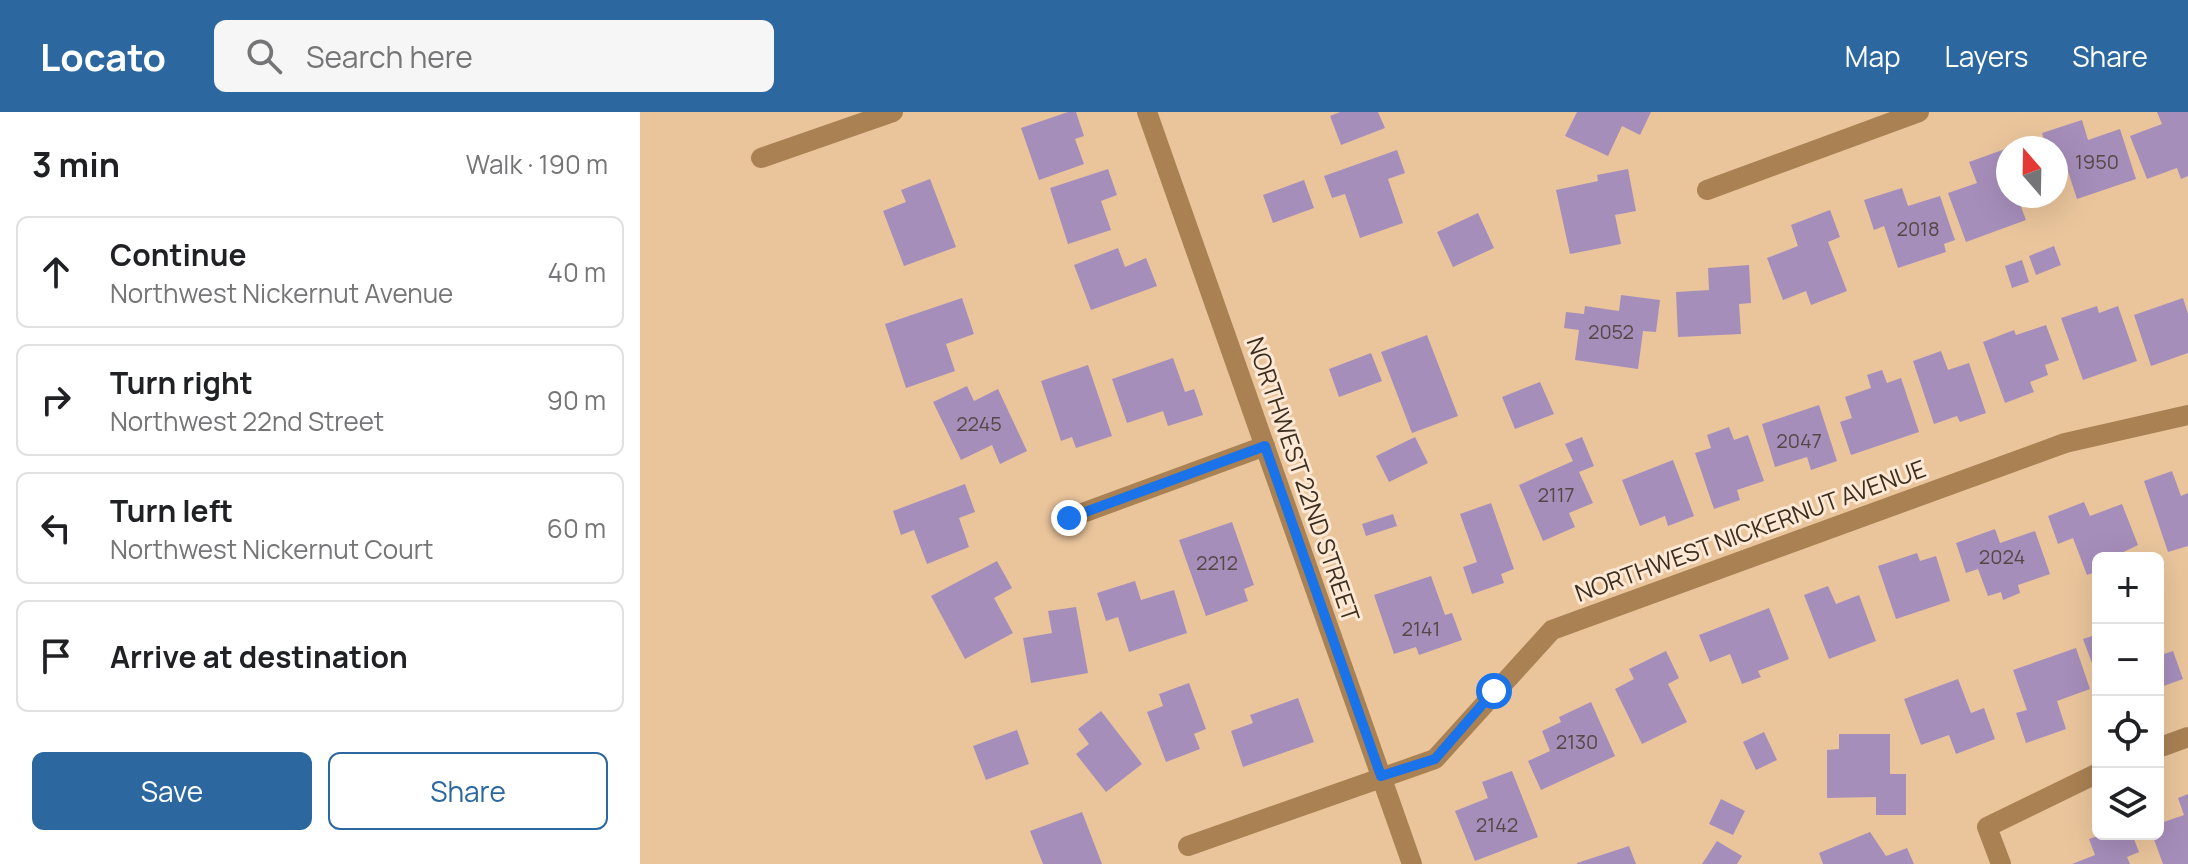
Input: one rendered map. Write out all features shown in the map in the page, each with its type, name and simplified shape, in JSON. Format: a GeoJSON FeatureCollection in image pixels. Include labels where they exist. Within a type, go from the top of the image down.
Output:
{"type":"FeatureCollection","features":[{"type":"Feature","properties":{"kind":"street"},"geometry":{"type":"LineString","coordinates":[[761,158],[893,112]]}},
{"type":"Feature","properties":{"kind":"street","name":"NORTHWEST 22ND STREET"},"geometry":{"type":"LineString","coordinates":[[1147,112],[1412,864]]}},
{"type":"Feature","properties":{"kind":"street"},"geometry":{"type":"LineString","coordinates":[[1707,190],[1919,112]]}},
{"type":"Feature","properties":{"kind":"street","name":"NORTHWEST NICKERNUT AVENUE"},"geometry":{"type":"LineString","coordinates":[[1188,846],[1435,759],[1552,630],[2065,443],[2188,415]]}},
{"type":"Feature","properties":{"kind":"street"},"geometry":{"type":"LineString","coordinates":[[1069,518],[1265,446]]}},
{"type":"Feature","properties":{"kind":"street"},"geometry":{"type":"LineString","coordinates":[[2164,746],[2188,737]]}},
{"type":"Feature","properties":{"kind":"street"},"geometry":{"type":"LineString","coordinates":[[2001,864],[1987,827],[2092,776]]}},
{"type":"Feature","properties":{"kind":"building"},"geometry":{"type":"Polygon","coordinates":[[[1076,112],[1084,136],[1075,139],[1084,164],[1039,180],[1021,128],[1076,112]]]}},
{"type":"Feature","properties":{"kind":"building"},"geometry":{"type":"Polygon","coordinates":[[[1340,112],[1378,112],[1385,128],[1341,145],[1330,116],[1340,112]]]}},
{"type":"Feature","properties":{"kind":"building"},"geometry":{"type":"Polygon","coordinates":[[[1577,112],[1651,112],[1640,135],[1622,126],[1608,156],[1565,136],[1577,112]]]}},
{"type":"Feature","properties":{"kind":"building"},"geometry":{"type":"Polygon","coordinates":[[[2157,112],[2188,112],[2188,176],[2181,179],[2177,168],[2147,179],[2130,136],[2162,124],[2157,112]]]}},
{"type":"Feature","properties":{"kind":"building"},"geometry":{"type":"Polygon","coordinates":[[[2082,120],[2088,140],[2120,129],[2136,179],[2077,199],[2068,171],[2068,136],[2043,136],[2042,133],[2082,120]]]}},
{"type":"Feature","properties":{"kind":"building"},"geometry":{"type":"Polygon","coordinates":[[[1397,150],[1405,173],[1388,179],[1403,223],[1360,238],[1345,194],[1332,198],[1324,176],[1397,150]]]}},
{"type":"Feature","properties":{"kind":"building"},"geometry":{"type":"Polygon","coordinates":[[[1996,152],[1996,208],[2022,208],[2026,220],[1966,242],[1948,193],[1977,183],[1969,162],[1996,152]]]}},
{"type":"Feature","properties":{"kind":"building"},"geometry":{"type":"Polygon","coordinates":[[[1108,169],[1117,195],[1101,201],[1111,230],[1068,244],[1050,188],[1108,169]]]}},
{"type":"Feature","properties":{"kind":"building"},"geometry":{"type":"Polygon","coordinates":[[[1628,169],[1636,211],[1615,215],[1621,244],[1570,254],[1556,190],[1598,181],[1597,175],[1628,169]]]}},
{"type":"Feature","properties":{"kind":"building"},"geometry":{"type":"Polygon","coordinates":[[[930,179],[956,247],[904,266],[883,211],[906,202],[901,190],[930,179]]]}},
{"type":"Feature","properties":{"kind":"building"},"geometry":{"type":"Polygon","coordinates":[[[1304,180],[1314,208],[1273,223],[1263,195],[1304,180]]]}},
{"type":"Feature","properties":{"kind":"building"},"geometry":{"type":"Polygon","coordinates":[[[1902,188],[1908,206],[1940,196],[1955,240],[1944,244],[1946,252],[1898,268],[1884,226],[1874,230],[1864,200],[1902,188]]]}},
{"type":"Feature","properties":{"kind":"building"},"geometry":{"type":"Polygon","coordinates":[[[1830,210],[1840,237],[1828,242],[1847,291],[1811,305],[1806,291],[1783,300],[1767,258],[1798,246],[1791,225],[1830,210]]]}},
{"type":"Feature","properties":{"kind":"building"},"geometry":{"type":"Polygon","coordinates":[[[1478,213],[1494,248],[1453,267],[1437,232],[1478,213]]]}},
{"type":"Feature","properties":{"kind":"building"},"geometry":{"type":"Polygon","coordinates":[[[2054,246],[2061,265],[2036,275],[2029,256],[2054,246]]]}},
{"type":"Feature","properties":{"kind":"building"},"geometry":{"type":"Polygon","coordinates":[[[1118,248],[1125,267],[1146,258],[1157,286],[1091,310],[1074,265],[1118,248]]]}},
{"type":"Feature","properties":{"kind":"building"},"geometry":{"type":"Polygon","coordinates":[[[2022,260],[2029,282],[2012,288],[2005,266],[2022,260]]]}},
{"type":"Feature","properties":{"kind":"building"},"geometry":{"type":"Polygon","coordinates":[[[1749,265],[1751,303],[1739,304],[1741,334],[1678,337],[1676,292],[1709,290],[1708,268],[1749,265]]]}},
{"type":"Feature","properties":{"kind":"building"},"geometry":{"type":"Polygon","coordinates":[[[1621,295],[1660,300],[1656,332],[1643,331],[1638,369],[1575,360],[1579,330],[1564,328],[1566,312],[1584,314],[1585,306],[1619,311],[1621,295]]]}},
{"type":"Feature","properties":{"kind":"building"},"geometry":{"type":"Polygon","coordinates":[[[962,298],[974,334],[946,344],[955,371],[906,388],[885,324],[962,298]]]}},
{"type":"Feature","properties":{"kind":"building"},"geometry":{"type":"Polygon","coordinates":[[[2183,298],[2188,314],[2188,353],[2151,366],[2134,315],[2183,298]]]}},
{"type":"Feature","properties":{"kind":"building"},"geometry":{"type":"Polygon","coordinates":[[[2097,306],[2099,313],[2118,306],[2137,361],[2083,380],[2061,318],[2097,306]]]}},
{"type":"Feature","properties":{"kind":"building"},"geometry":{"type":"Polygon","coordinates":[[[2046,325],[2059,360],[2045,365],[2048,375],[2030,382],[2034,392],[2005,403],[1983,342],[2014,330],[2016,335],[2046,325]]]}},
{"type":"Feature","properties":{"kind":"building"},"geometry":{"type":"Polygon","coordinates":[[[1427,335],[1458,416],[1412,433],[1381,352],[1427,335]]]}},
{"type":"Feature","properties":{"kind":"building"},"geometry":{"type":"Polygon","coordinates":[[[1941,351],[1948,370],[1969,363],[1986,413],[1960,422],[1957,416],[1934,424],[1913,361],[1941,351]]]}},
{"type":"Feature","properties":{"kind":"building"},"geometry":{"type":"Polygon","coordinates":[[[1371,353],[1382,381],[1339,397],[1329,369],[1371,353]]]}},
{"type":"Feature","properties":{"kind":"building"},"geometry":{"type":"Polygon","coordinates":[[[1173,358],[1185,392],[1194,389],[1203,415],[1168,426],[1163,411],[1127,423],[1112,379],[1173,358]]]}},
{"type":"Feature","properties":{"kind":"building"},"geometry":{"type":"Polygon","coordinates":[[[1088,365],[1112,436],[1076,448],[1072,437],[1061,441],[1041,381],[1088,365]]]}},
{"type":"Feature","properties":{"kind":"building"},"geometry":{"type":"Polygon","coordinates":[[[1882,370],[1887,383],[1901,378],[1919,432],[1851,455],[1840,422],[1852,418],[1845,397],[1871,388],[1867,375],[1882,370]]]}},
{"type":"Feature","properties":{"kind":"building"},"geometry":{"type":"Polygon","coordinates":[[[1540,382],[1554,414],[1515,429],[1502,397],[1540,382]]]}},
{"type":"Feature","properties":{"kind":"building"},"geometry":{"type":"Polygon","coordinates":[[[967,386],[974,401],[998,389],[1027,451],[1000,464],[992,445],[961,460],[933,402],[967,386]]]}},
{"type":"Feature","properties":{"kind":"building"},"geometry":{"type":"Polygon","coordinates":[[[1819,405],[1837,461],[1811,470],[1807,457],[1775,467],[1762,424],[1819,405]]]}},
{"type":"Feature","properties":{"kind":"building"},"geometry":{"type":"Polygon","coordinates":[[[1729,427],[1734,440],[1748,435],[1764,481],[1737,490],[1740,500],[1714,509],[1695,453],[1711,448],[1707,435],[1729,427]]]}},
{"type":"Feature","properties":{"kind":"building"},"geometry":{"type":"Polygon","coordinates":[[[1415,437],[1428,463],[1389,482],[1376,456],[1415,437]]]}},
{"type":"Feature","properties":{"kind":"building"},"geometry":{"type":"Polygon","coordinates":[[[1582,437],[1594,466],[1579,472],[1593,503],[1569,513],[1575,527],[1543,541],[1519,485],[1573,461],[1565,444],[1582,437]]]}},
{"type":"Feature","properties":{"kind":"building"},"geometry":{"type":"Polygon","coordinates":[[[1673,460],[1694,516],[1668,526],[1665,516],[1640,526],[1622,480],[1673,460]]]}},
{"type":"Feature","properties":{"kind":"building"},"geometry":{"type":"Polygon","coordinates":[[[2172,471],[2181,496],[2188,493],[2188,546],[2168,552],[2144,481],[2172,471]]]}},
{"type":"Feature","properties":{"kind":"building"},"geometry":{"type":"Polygon","coordinates":[[[965,484],[975,512],[959,518],[969,547],[927,564],[914,530],[901,535],[893,511],[965,484]]]}},
{"type":"Feature","properties":{"kind":"building"},"geometry":{"type":"Polygon","coordinates":[[[2084,502],[2090,516],[2122,504],[2138,545],[2123,552],[2092,552],[2092,573],[2087,575],[2073,538],[2058,544],[2048,516],[2084,502]]]}},
{"type":"Feature","properties":{"kind":"building"},"geometry":{"type":"Polygon","coordinates":[[[1491,503],[1514,569],[1501,574],[1504,583],[1472,594],[1463,567],[1477,562],[1460,514],[1491,503]]]}},
{"type":"Feature","properties":{"kind":"building"},"geometry":{"type":"Polygon","coordinates":[[[1393,514],[1397,526],[1366,536],[1362,524],[1393,514]]]}},
{"type":"Feature","properties":{"kind":"building"},"geometry":{"type":"Polygon","coordinates":[[[1232,522],[1254,585],[1244,589],[1248,601],[1206,616],[1179,540],[1232,522]]]}},
{"type":"Feature","properties":{"kind":"building"},"geometry":{"type":"Polygon","coordinates":[[[1995,529],[2000,543],[2035,531],[2050,574],[2018,585],[2020,593],[2003,600],[2001,592],[1988,596],[1978,569],[1966,573],[1956,543],[1995,529]]]}},
{"type":"Feature","properties":{"kind":"building"},"geometry":{"type":"Polygon","coordinates":[[[1917,553],[1920,561],[1936,556],[1950,601],[1896,619],[1878,566],[1917,553]]]}},
{"type":"Feature","properties":{"kind":"building"},"geometry":{"type":"Polygon","coordinates":[[[997,561],[1012,588],[994,598],[1013,633],[965,659],[931,596],[997,561]]]}},
{"type":"Feature","properties":{"kind":"building"},"geometry":{"type":"Polygon","coordinates":[[[1431,576],[1445,615],[1452,613],[1462,640],[1419,655],[1416,647],[1394,654],[1374,595],[1431,576]]]}},
{"type":"Feature","properties":{"kind":"building"},"geometry":{"type":"Polygon","coordinates":[[[1135,581],[1141,600],[1174,590],[1187,633],[1129,652],[1118,617],[1106,621],[1097,593],[1135,581]]]}},
{"type":"Feature","properties":{"kind":"building"},"geometry":{"type":"Polygon","coordinates":[[[1828,586],[1836,604],[1859,595],[1876,641],[1829,659],[1804,595],[1828,586]]]}},
{"type":"Feature","properties":{"kind":"building"},"geometry":{"type":"Polygon","coordinates":[[[1076,607],[1088,673],[1031,683],[1023,638],[1052,633],[1048,611],[1076,607]]]}},
{"type":"Feature","properties":{"kind":"building"},"geometry":{"type":"Polygon","coordinates":[[[1769,608],[1789,659],[1758,671],[1761,677],[1742,684],[1730,654],[1710,662],[1699,635],[1769,608]]]}},
{"type":"Feature","properties":{"kind":"building"},"geometry":{"type":"Polygon","coordinates":[[[2092,636],[2092,663],[2083,639],[2092,636]]]}},
{"type":"Feature","properties":{"kind":"building"},"geometry":{"type":"Polygon","coordinates":[[[2076,648],[2090,689],[2057,701],[2066,729],[2026,743],[2016,713],[2027,710],[2013,670],[2076,648]]]}},
{"type":"Feature","properties":{"kind":"building"},"geometry":{"type":"Polygon","coordinates":[[[1666,651],[1679,678],[1668,684],[1687,722],[1642,744],[1615,689],[1634,679],[1629,669],[1666,651]]]}},
{"type":"Feature","properties":{"kind":"building"},"geometry":{"type":"Polygon","coordinates":[[[2173,651],[2183,679],[2164,686],[2164,654],[2173,651]]]}},
{"type":"Feature","properties":{"kind":"building"},"geometry":{"type":"Polygon","coordinates":[[[1958,679],[1971,713],[1984,708],[1995,739],[1956,754],[1949,735],[1921,745],[1904,699],[1958,679]]]}},
{"type":"Feature","properties":{"kind":"building"},"geometry":{"type":"Polygon","coordinates":[[[1189,683],[1206,729],[1194,734],[1200,749],[1166,762],[1147,712],[1163,706],[1159,694],[1189,683]]]}},
{"type":"Feature","properties":{"kind":"building"},"geometry":{"type":"Polygon","coordinates":[[[1298,698],[1314,742],[1243,767],[1231,731],[1253,723],[1250,715],[1298,698]]]}},
{"type":"Feature","properties":{"kind":"building"},"geometry":{"type":"Polygon","coordinates":[[[1591,702],[1615,756],[1541,790],[1528,761],[1550,751],[1542,731],[1561,722],[1559,717],[1591,702]]]}},
{"type":"Feature","properties":{"kind":"building"},"geometry":{"type":"Polygon","coordinates":[[[1101,711],[1142,764],[1106,792],[1076,754],[1089,744],[1078,729],[1101,711]]]}},
{"type":"Feature","properties":{"kind":"building"},"geometry":{"type":"Polygon","coordinates":[[[1017,730],[1029,764],[986,780],[973,746],[1017,730]]]}},
{"type":"Feature","properties":{"kind":"building"},"geometry":{"type":"Polygon","coordinates":[[[1764,732],[1777,760],[1756,770],[1743,742],[1764,732]]]}},
{"type":"Feature","properties":{"kind":"building"},"geometry":{"type":"Polygon","coordinates":[[[1839,734],[1890,734],[1890,774],[1906,774],[1906,815],[1876,815],[1876,797],[1827,798],[1827,750],[1839,749],[1839,734]]]}},
{"type":"Feature","properties":{"kind":"building"},"geometry":{"type":"Polygon","coordinates":[[[1512,771],[1538,837],[1475,861],[1455,811],[1488,798],[1482,782],[1512,771]]]}},
{"type":"Feature","properties":{"kind":"building"},"geometry":{"type":"Polygon","coordinates":[[[2188,794],[2188,864],[2163,864],[2154,840],[2164,840],[2164,822],[2184,815],[2178,798],[2188,794]]]}},
{"type":"Feature","properties":{"kind":"building"},"geometry":{"type":"Polygon","coordinates":[[[1721,799],[1745,811],[1733,835],[1709,824],[1721,799]]]}},
{"type":"Feature","properties":{"kind":"building"},"geometry":{"type":"Polygon","coordinates":[[[1082,812],[1102,864],[1043,864],[1030,831],[1082,812]]]}},
{"type":"Feature","properties":{"kind":"building"},"geometry":{"type":"Polygon","coordinates":[[[1870,832],[1886,856],[1907,848],[1914,864],[1823,864],[1819,853],[1870,832]]]}},
{"type":"Feature","properties":{"kind":"building"},"geometry":{"type":"Polygon","coordinates":[[[2089,839],[2134,840],[2139,852],[2127,857],[2130,864],[2072,864],[2095,855],[2089,839]]]}},
{"type":"Feature","properties":{"kind":"building"},"geometry":{"type":"Polygon","coordinates":[[[1717,841],[1742,856],[1737,864],[1702,864],[1717,841]]]}},
{"type":"Feature","properties":{"kind":"building"},"geometry":{"type":"Polygon","coordinates":[[[1629,846],[1636,864],[1577,864],[1577,863],[1629,846]]]}},
{"type":"Feature","properties":{"kind":"route"},"geometry":{"type":"LineString","coordinates":[[1069,518],[1265,446],[1381,776],[1435,759],[1494,691]]}}]}
